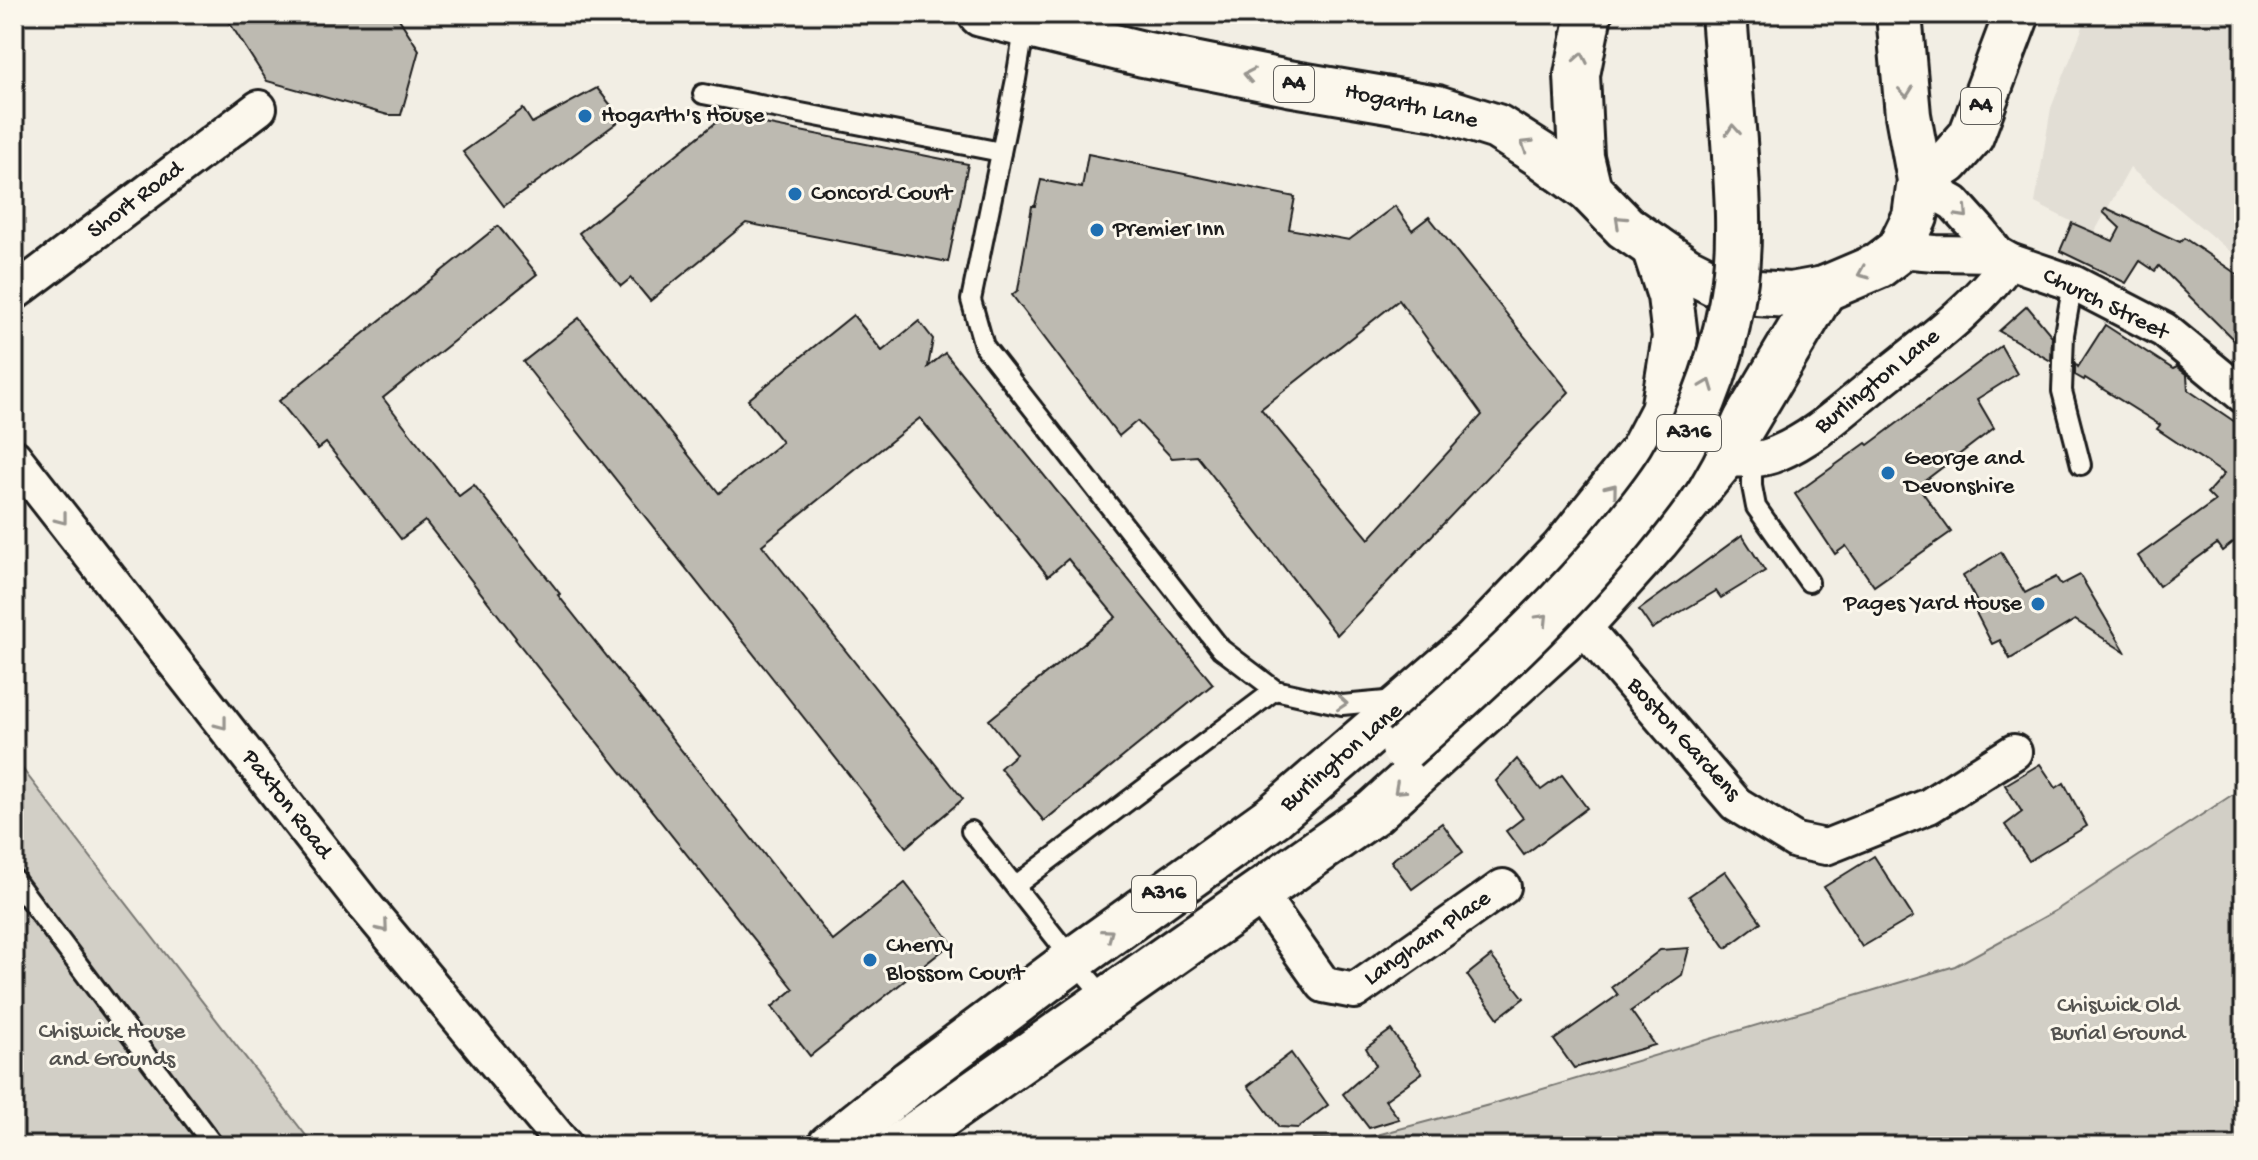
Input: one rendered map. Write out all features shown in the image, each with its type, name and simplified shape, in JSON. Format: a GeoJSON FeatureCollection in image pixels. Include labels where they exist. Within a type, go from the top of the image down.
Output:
{"type":"FeatureCollection","features":[{"type":"Feature","properties":{"kind":"highway","name":"Hogarth Lane"},"geometry":{"type":"LineString","coordinates":[[981,14],[1143,54],[1437,108],[1497,127],[1589,190],[1625,227],[1686,269],[1714,283],[1757,293],[1791,295],[1824,289],[1878,266],[1899,250]]}},
{"type":"Feature","properties":{"kind":"highway"},"geometry":{"type":"LineString","coordinates":[[1589,14],[1577,75],[1581,157],[1589,190]]}},
{"type":"Feature","properties":{"kind":"highway","name":"A316"},"geometry":{"type":"LineString","coordinates":[[1091,981],[1286,843],[1404,748],[1535,627],[1594,565],[1669,468],[1709,385],[1726,335],[1735,279],[1739,231],[1724,14]]}},
{"type":"Feature","properties":{"kind":"highway"},"geometry":{"type":"LineString","coordinates":[[1899,14],[1908,115],[1920,182],[1915,217],[1899,250]]}},
{"type":"Feature","properties":{"kind":"highway","name":"A4"},"geometry":{"type":"LineString","coordinates":[[1920,182],[1948,162],[1971,136],[2017,14]]}},
{"type":"Feature","properties":{"kind":"highway","name":"Burlington Lane"},"geometry":{"type":"LineString","coordinates":[[899,1146],[1474,643],[1563,550],[1642,451],[1663,411],[1675,337],[1670,296],[1654,247]]}},
{"type":"Feature","properties":{"kind":"highway","name":"Burlington Lane"},"geometry":{"type":"LineString","coordinates":[[837,1140],[910,1082],[1258,892],[1374,812],[1581,624],[1657,540],[1738,460],[1824,289]]}},
{"type":"Feature","properties":{"kind":"street","name":"Short Road"},"geometry":{"type":"LineString","coordinates":[[14,293],[259,108]]}},
{"type":"Feature","properties":{"kind":"street"},"geometry":{"type":"LineString","coordinates":[[1920,182],[1954,203],[2003,258]]}},
{"type":"Feature","properties":{"kind":"street","name":"Church Street"},"geometry":{"type":"LineString","coordinates":[[1899,250],[2003,258],[2073,283],[2164,330],[2244,396]]}},
{"type":"Feature","properties":{"kind":"street","name":"Burlington Lane"},"geometry":{"type":"LineString","coordinates":[[1738,460],[1775,455],[1810,436],[1952,322],[1992,285],[2003,258]]}},
{"type":"Feature","properties":{"kind":"street","name":"Paxton Road"},"geometry":{"type":"LineString","coordinates":[[14,457],[363,903],[565,1146]]}},
{"type":"Feature","properties":{"kind":"street","name":"Boston Gardens"},"geometry":{"type":"LineString","coordinates":[[1581,624],[1736,804],[1796,841],[1826,847],[1929,806],[2014,752]]}},
{"type":"Feature","properties":{"kind":"street","name":"Langham Place"},"geometry":{"type":"LineString","coordinates":[[1258,892],[1324,985],[1355,991],[1503,887]]}},
{"type":"Feature","properties":{"kind":"lane"},"geometry":{"type":"LineString","coordinates":[[1025,24],[971,300],[984,346],[1221,649],[1275,690],[1342,705],[1411,699]]}},
{"type":"Feature","properties":{"kind":"lane"},"geometry":{"type":"LineString","coordinates":[[703,94],[1001,152]]}},
{"type":"Feature","properties":{"kind":"lane"},"geometry":{"type":"LineString","coordinates":[[2073,283],[2064,334],[2062,391],[2081,465]]}},
{"type":"Feature","properties":{"kind":"lane"},"geometry":{"type":"LineString","coordinates":[[1738,460],[1752,486],[1756,507],[1809,582]]}},
{"type":"Feature","properties":{"kind":"lane"},"geometry":{"type":"LineString","coordinates":[[1015,886],[1275,690]]}},
{"type":"Feature","properties":{"kind":"lane"},"geometry":{"type":"LineString","coordinates":[[971,831],[1091,981]]}},
{"type":"Feature","properties":{"kind":"lane"},"geometry":{"type":"LineString","coordinates":[[14,879],[214,1146]]}},
{"type":"Feature","properties":{"kind":"shaded area"},"geometry":{"type":"Polygon","coordinates":[[[2088,14],[2244,14],[2244,263],[2130,168],[2094,233],[2035,203],[2051,108],[2088,14]]]}},
{"type":"Feature","properties":{"kind":"green space","name":"Chiswick House and Grounds"},"geometry":{"type":"Polygon","coordinates":[[[14,758],[314,1146],[14,1146],[14,758]]]}},
{"type":"Feature","properties":{"kind":"green space","name":"Chiswick Old Burial Ground"},"geometry":{"type":"Polygon","coordinates":[[[2244,787],[2244,1146],[1319,1146],[1314,1138],[1362,1139],[1489,1105],[1955,966],[2055,911],[2244,787]]]}},
{"type":"Feature","properties":{"kind":"building"},"geometry":{"type":"Polygon","coordinates":[[[224,14],[396,14],[419,50],[401,115],[388,115],[267,81],[224,14]]]}},
{"type":"Feature","properties":{"kind":"building","name":"Hogarth's House"},"geometry":{"type":"Polygon","coordinates":[[[597,88],[622,119],[504,206],[463,152],[523,109],[532,123],[597,88]]]}},
{"type":"Feature","properties":{"kind":"building","name":"Concord Court"},"geometry":{"type":"Polygon","coordinates":[[[724,116],[968,164],[948,262],[746,223],[650,301],[631,278],[621,286],[579,233],[724,116]]]}},
{"type":"Feature","properties":{"kind":"building"},"geometry":{"type":"Polygon","coordinates":[[[1088,154],[1295,197],[1289,229],[1349,240],[1395,206],[1412,230],[1429,217],[1569,392],[1337,635],[1197,456],[1172,458],[1137,421],[1119,436],[1012,295],[1018,290],[1032,206],[1035,206],[1041,180],[1082,188],[1088,154]],[[1399,300],[1261,409],[1369,539],[1482,415],[1399,300]]]}},
{"type":"Feature","properties":{"kind":"building"},"geometry":{"type":"Polygon","coordinates":[[[2106,208],[2180,242],[2184,238],[2244,279],[2244,350],[2159,266],[2155,271],[2140,261],[2126,283],[2060,251],[2072,223],[2113,241],[2120,228],[2103,212],[2106,208]]]}},
{"type":"Feature","properties":{"kind":"building"},"geometry":{"type":"Polygon","coordinates":[[[498,226],[537,274],[383,398],[459,496],[474,485],[833,941],[905,883],[952,943],[810,1056],[772,1007],[794,989],[425,521],[401,539],[326,443],[318,449],[279,401],[498,226]]]}},
{"type":"Feature","properties":{"kind":"building"},"geometry":{"type":"Polygon","coordinates":[[[2027,306],[2052,336],[2051,361],[1999,331],[2027,306]]]}},
{"type":"Feature","properties":{"kind":"building"},"geometry":{"type":"Polygon","coordinates":[[[853,315],[882,351],[919,321],[933,339],[928,367],[945,353],[1213,684],[1044,821],[1000,768],[1016,754],[989,720],[1116,617],[1068,559],[1048,576],[920,418],[762,545],[963,799],[906,847],[523,362],[579,318],[719,493],[782,442],[748,400],[853,315]]]}},
{"type":"Feature","properties":{"kind":"building"},"geometry":{"type":"Polygon","coordinates":[[[2105,325],[2173,369],[2177,367],[2187,375],[2188,390],[2244,428],[2244,534],[2222,551],[2217,544],[2159,586],[2138,556],[2215,501],[2207,493],[2224,474],[2157,429],[2160,425],[2085,378],[2075,375],[2075,363],[2078,367],[2105,325]]]}},
{"type":"Feature","properties":{"kind":"building"},"geometry":{"type":"Polygon","coordinates":[[[2001,346],[2017,374],[1977,399],[1994,428],[1918,486],[1951,532],[1874,586],[1846,546],[1835,554],[1795,494],[1866,443],[1868,445],[2001,346]]]}},
{"type":"Feature","properties":{"kind":"building"},"geometry":{"type":"Polygon","coordinates":[[[1742,535],[1765,571],[1721,598],[1716,591],[1652,629],[1639,610],[1742,535]]]}},
{"type":"Feature","properties":{"kind":"building","name":"Pages Yard House"},"geometry":{"type":"Polygon","coordinates":[[[2001,552],[2025,593],[2056,577],[2061,585],[2080,575],[2126,653],[2075,620],[2010,659],[2000,640],[1992,644],[1974,609],[1979,606],[1963,576],[2001,552]]]}},
{"type":"Feature","properties":{"kind":"building"},"geometry":{"type":"Polygon","coordinates":[[[1517,759],[1541,790],[1562,775],[1587,808],[1524,855],[1506,831],[1523,818],[1496,781],[1517,759]]]}},
{"type":"Feature","properties":{"kind":"building"},"geometry":{"type":"Polygon","coordinates":[[[2040,764],[2056,788],[2064,783],[2087,826],[2029,861],[2005,825],[2022,812],[2005,785],[2040,764]]]}},
{"type":"Feature","properties":{"kind":"building"},"geometry":{"type":"Polygon","coordinates":[[[1442,823],[1463,852],[1412,889],[1391,861],[1442,823]]]}},
{"type":"Feature","properties":{"kind":"building"},"geometry":{"type":"Polygon","coordinates":[[[1874,856],[1913,917],[1862,947],[1824,887],[1874,856]]]}},
{"type":"Feature","properties":{"kind":"building"},"geometry":{"type":"Polygon","coordinates":[[[1725,871],[1761,922],[1726,948],[1689,896],[1725,871]]]}},
{"type":"Feature","properties":{"kind":"building"},"geometry":{"type":"Polygon","coordinates":[[[1689,948],[1682,975],[1631,1011],[1655,1045],[1574,1068],[1554,1040],[1618,995],[1612,987],[1660,950],[1689,948]]]}},
{"type":"Feature","properties":{"kind":"building"},"geometry":{"type":"Polygon","coordinates":[[[1491,956],[1524,998],[1498,1018],[1467,975],[1491,956]]]}},
{"type":"Feature","properties":{"kind":"building"},"geometry":{"type":"Polygon","coordinates":[[[1391,1030],[1422,1073],[1385,1100],[1399,1119],[1369,1128],[1343,1094],[1376,1065],[1366,1048],[1391,1030]]]}},
{"type":"Feature","properties":{"kind":"building"},"geometry":{"type":"Polygon","coordinates":[[[1291,1053],[1328,1105],[1298,1128],[1279,1127],[1248,1086],[1291,1053]]]}},
{"type":"Feature","properties":{"kind":"place","name":"Hogarth's House"},"geometry":{"type":"Point","coordinates":[585,116]}},
{"type":"Feature","properties":{"kind":"place","name":"Concord Court"},"geometry":{"type":"Point","coordinates":[795,194]}},
{"type":"Feature","properties":{"kind":"place","name":"Premier Inn"},"geometry":{"type":"Point","coordinates":[1097,230]}},
{"type":"Feature","properties":{"kind":"place","name":"George and Devonshire"},"geometry":{"type":"Point","coordinates":[1888,473]}},
{"type":"Feature","properties":{"kind":"place","name":"Pages Yard House"},"geometry":{"type":"Point","coordinates":[2038,604]}},
{"type":"Feature","properties":{"kind":"place","name":"Cherry Blossom Court"},"geometry":{"type":"Point","coordinates":[870,960]}}]}
